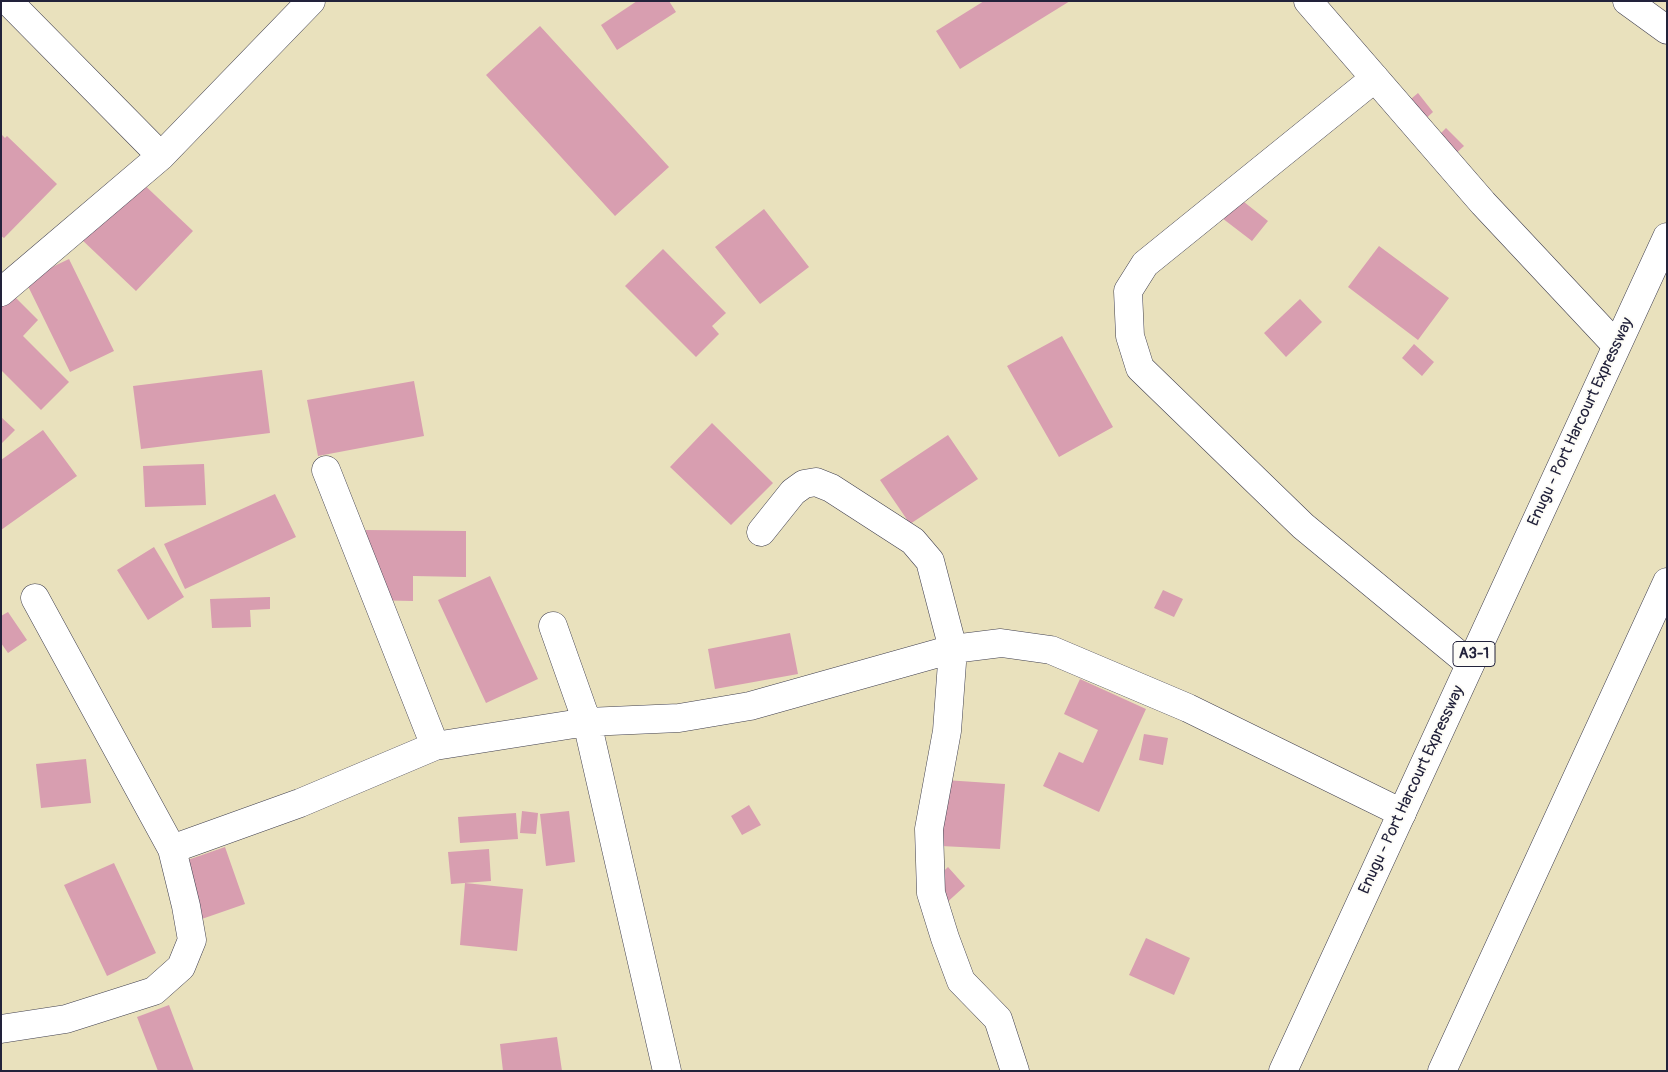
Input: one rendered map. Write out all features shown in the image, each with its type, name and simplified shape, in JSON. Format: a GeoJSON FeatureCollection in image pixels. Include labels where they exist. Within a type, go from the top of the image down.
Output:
{"type":"FeatureCollection","features":[{"type":"Feature","properties":{"kind":"main road"},"geometry":{"type":"LineString","coordinates":[[8,1],[161,156]]}},
{"type":"Feature","properties":{"kind":"main road"},"geometry":{"type":"LineString","coordinates":[[1,292],[161,156],[311,1]]}},
{"type":"Feature","properties":{"kind":"main road"},"geometry":{"type":"LineString","coordinates":[[1308,1],[1483,203],[1616,345]]}},
{"type":"Feature","properties":{"kind":"main road"},"geometry":{"type":"LineString","coordinates":[[1626,1],[1667,30]]}},
{"type":"Feature","properties":{"kind":"main road"},"geometry":{"type":"LineString","coordinates":[[1374,78],[1145,264],[1128,291],[1130,336],[1140,368],[1303,526],[1470,664]]}},
{"type":"Feature","properties":{"kind":"main road","name":"Enugu - Port Harcourt Expressway"},"geometry":{"type":"LineString","coordinates":[[1283,1071],[1667,237]]}},
{"type":"Feature","properties":{"kind":"main road"},"geometry":{"type":"LineString","coordinates":[[326,470],[435,746]]}},
{"type":"Feature","properties":{"kind":"main road"},"geometry":{"type":"LineString","coordinates":[[761,532],[793,492],[804,484],[816,482],[831,488],[912,541],[930,562],[952,649],[947,731],[929,828],[931,893],[961,981],[998,1019],[1015,1071]]}},
{"type":"Feature","properties":{"kind":"main road"},"geometry":{"type":"LineString","coordinates":[[1442,1071],[1667,582]]}},
{"type":"Feature","properties":{"kind":"main road"},"geometry":{"type":"LineString","coordinates":[[1,1029],[66,1019],[154,990],[181,966],[192,940],[172,849],[35,598]]}},
{"type":"Feature","properties":{"kind":"main road"},"geometry":{"type":"LineString","coordinates":[[553,626],[587,722],[667,1071]]}},
{"type":"Feature","properties":{"kind":"main road"},"geometry":{"type":"LineString","coordinates":[[172,849],[300,803],[435,746],[587,722],[679,718],[750,706],[952,649],[1001,643],[1051,650],[1188,708],[1402,813]]}},
{"type":"Feature","properties":{"kind":"building"},"geometry":{"type":"Polygon","coordinates":[[[637,1],[669,1],[676,12],[617,50],[601,25],[637,1]]]}},
{"type":"Feature","properties":{"kind":"building"},"geometry":{"type":"Polygon","coordinates":[[[984,1],[1070,1],[960,69],[936,31],[984,1]]]}},
{"type":"Feature","properties":{"kind":"building"},"geometry":{"type":"Polygon","coordinates":[[[540,26],[669,167],[615,216],[486,75],[540,26]]]}},
{"type":"Feature","properties":{"kind":"building"},"geometry":{"type":"Polygon","coordinates":[[[1418,93],[1433,112],[1421,123],[1405,104],[1418,93]]]}},
{"type":"Feature","properties":{"kind":"building"},"geometry":{"type":"Polygon","coordinates":[[[1446,128],[1464,146],[1453,156],[1435,139],[1446,128]]]}},
{"type":"Feature","properties":{"kind":"building"},"geometry":{"type":"Polygon","coordinates":[[[1,134],[5,138],[7,136],[57,184],[4,238],[1,236],[1,134]]]}},
{"type":"Feature","properties":{"kind":"building"},"geometry":{"type":"Polygon","coordinates":[[[137,178],[193,231],[136,291],[80,238],[137,178]]]}},
{"type":"Feature","properties":{"kind":"building"},"geometry":{"type":"Polygon","coordinates":[[[1239,198],[1268,221],[1252,241],[1222,218],[1239,198]]]}},
{"type":"Feature","properties":{"kind":"building"},"geometry":{"type":"Polygon","coordinates":[[[764,209],[809,267],[760,304],[715,247],[764,209]]]}},
{"type":"Feature","properties":{"kind":"building"},"geometry":{"type":"Polygon","coordinates":[[[1379,246],[1449,298],[1418,340],[1348,287],[1379,246]]]}},
{"type":"Feature","properties":{"kind":"building"},"geometry":{"type":"Polygon","coordinates":[[[663,249],[726,313],[712,326],[719,334],[696,357],[625,286],[663,249]]]}},
{"type":"Feature","properties":{"kind":"building"},"geometry":{"type":"Polygon","coordinates":[[[69,259],[114,351],[70,372],[25,280],[69,259]]]}},
{"type":"Feature","properties":{"kind":"building"},"geometry":{"type":"Polygon","coordinates":[[[7,289],[38,320],[23,336],[69,382],[41,410],[1,370],[1,294],[7,289]]]}},
{"type":"Feature","properties":{"kind":"building"},"geometry":{"type":"Polygon","coordinates":[[[1300,299],[1322,322],[1286,357],[1264,333],[1300,299]]]}},
{"type":"Feature","properties":{"kind":"building"},"geometry":{"type":"Polygon","coordinates":[[[1062,336],[1113,427],[1059,457],[1007,366],[1062,336]]]}},
{"type":"Feature","properties":{"kind":"building"},"geometry":{"type":"Polygon","coordinates":[[[1414,344],[1434,362],[1422,376],[1402,358],[1414,344]]]}},
{"type":"Feature","properties":{"kind":"building"},"geometry":{"type":"Polygon","coordinates":[[[262,370],[270,433],[141,449],[133,386],[262,370]]]}},
{"type":"Feature","properties":{"kind":"building"},"geometry":{"type":"Polygon","coordinates":[[[414,381],[424,436],[318,456],[307,400],[414,381]]]}},
{"type":"Feature","properties":{"kind":"building"},"geometry":{"type":"Polygon","coordinates":[[[1,417],[15,430],[1,444],[1,417]]]}},
{"type":"Feature","properties":{"kind":"building"},"geometry":{"type":"Polygon","coordinates":[[[712,423],[773,483],[731,525],[670,467],[712,423]]]}},
{"type":"Feature","properties":{"kind":"building"},"geometry":{"type":"Polygon","coordinates":[[[43,430],[77,476],[1,530],[1,460],[43,430]]]}},
{"type":"Feature","properties":{"kind":"building"},"geometry":{"type":"Polygon","coordinates":[[[948,435],[978,479],[910,524],[880,480],[948,435]]]}},
{"type":"Feature","properties":{"kind":"building"},"geometry":{"type":"Polygon","coordinates":[[[204,464],[206,505],[145,507],[143,466],[204,464]]]}},
{"type":"Feature","properties":{"kind":"building"},"geometry":{"type":"Polygon","coordinates":[[[275,494],[296,537],[185,589],[164,544],[275,494]]]}},
{"type":"Feature","properties":{"kind":"building"},"geometry":{"type":"Polygon","coordinates":[[[366,530],[466,531],[466,577],[413,576],[413,601],[366,600],[366,530]]]}},
{"type":"Feature","properties":{"kind":"building"},"geometry":{"type":"Polygon","coordinates":[[[154,547],[184,597],[148,620],[117,570],[154,547]]]}},
{"type":"Feature","properties":{"kind":"building"},"geometry":{"type":"Polygon","coordinates":[[[490,576],[538,679],[486,703],[438,600],[490,576]]]}},
{"type":"Feature","properties":{"kind":"building"},"geometry":{"type":"Polygon","coordinates":[[[1163,590],[1183,599],[1174,617],[1154,608],[1163,590]]]}},
{"type":"Feature","properties":{"kind":"building"},"geometry":{"type":"Polygon","coordinates":[[[270,597],[270,609],[250,610],[251,627],[212,628],[210,599],[270,597]]]}},
{"type":"Feature","properties":{"kind":"building"},"geometry":{"type":"Polygon","coordinates":[[[8,612],[27,640],[8,653],[1,643],[1,616],[8,612]]]}},
{"type":"Feature","properties":{"kind":"building"},"geometry":{"type":"Polygon","coordinates":[[[790,633],[798,674],[715,689],[708,649],[790,633]]]}},
{"type":"Feature","properties":{"kind":"building"},"geometry":{"type":"Polygon","coordinates":[[[1080,679],[1146,709],[1099,812],[1043,786],[1059,752],[1083,763],[1098,730],[1064,714],[1080,679]]]}},
{"type":"Feature","properties":{"kind":"building"},"geometry":{"type":"Polygon","coordinates":[[[1144,734],[1168,738],[1163,765],[1139,760],[1144,734]]]}},
{"type":"Feature","properties":{"kind":"building"},"geometry":{"type":"Polygon","coordinates":[[[86,759],[91,803],[41,808],[36,764],[86,759]]]}},
{"type":"Feature","properties":{"kind":"building"},"geometry":{"type":"Polygon","coordinates":[[[945,780],[1005,784],[1000,849],[941,846],[945,780]]]}},
{"type":"Feature","properties":{"kind":"building"},"geometry":{"type":"Polygon","coordinates":[[[749,805],[761,825],[742,835],[731,816],[749,805]]]}},
{"type":"Feature","properties":{"kind":"building"},"geometry":{"type":"Polygon","coordinates":[[[522,811],[538,813],[536,834],[520,833],[522,811]]]}},
{"type":"Feature","properties":{"kind":"building"},"geometry":{"type":"Polygon","coordinates":[[[569,811],[575,862],[546,866],[540,814],[569,811]]]}},
{"type":"Feature","properties":{"kind":"building"},"geometry":{"type":"Polygon","coordinates":[[[516,813],[518,839],[460,843],[458,817],[516,813]]]}},
{"type":"Feature","properties":{"kind":"building"},"geometry":{"type":"Polygon","coordinates":[[[225,847],[245,904],[196,921],[176,864],[225,847]]]}},
{"type":"Feature","properties":{"kind":"building"},"geometry":{"type":"Polygon","coordinates":[[[489,849],[491,881],[451,884],[448,852],[489,849]]]}},
{"type":"Feature","properties":{"kind":"building"},"geometry":{"type":"Polygon","coordinates":[[[114,863],[156,953],[107,976],[64,885],[114,863]]]}},
{"type":"Feature","properties":{"kind":"building"},"geometry":{"type":"Polygon","coordinates":[[[948,867],[965,886],[943,906],[926,888],[948,867]]]}},
{"type":"Feature","properties":{"kind":"building"},"geometry":{"type":"Polygon","coordinates":[[[465,883],[523,889],[517,951],[460,945],[465,883]]]}},
{"type":"Feature","properties":{"kind":"building"},"geometry":{"type":"Polygon","coordinates":[[[1146,938],[1190,958],[1174,995],[1129,975],[1146,938]]]}},
{"type":"Feature","properties":{"kind":"building"},"geometry":{"type":"Polygon","coordinates":[[[169,1005],[194,1071],[158,1071],[137,1017],[169,1005]]]}},
{"type":"Feature","properties":{"kind":"building"},"geometry":{"type":"Polygon","coordinates":[[[557,1037],[562,1071],[503,1071],[500,1044],[557,1037]]]}}]}
